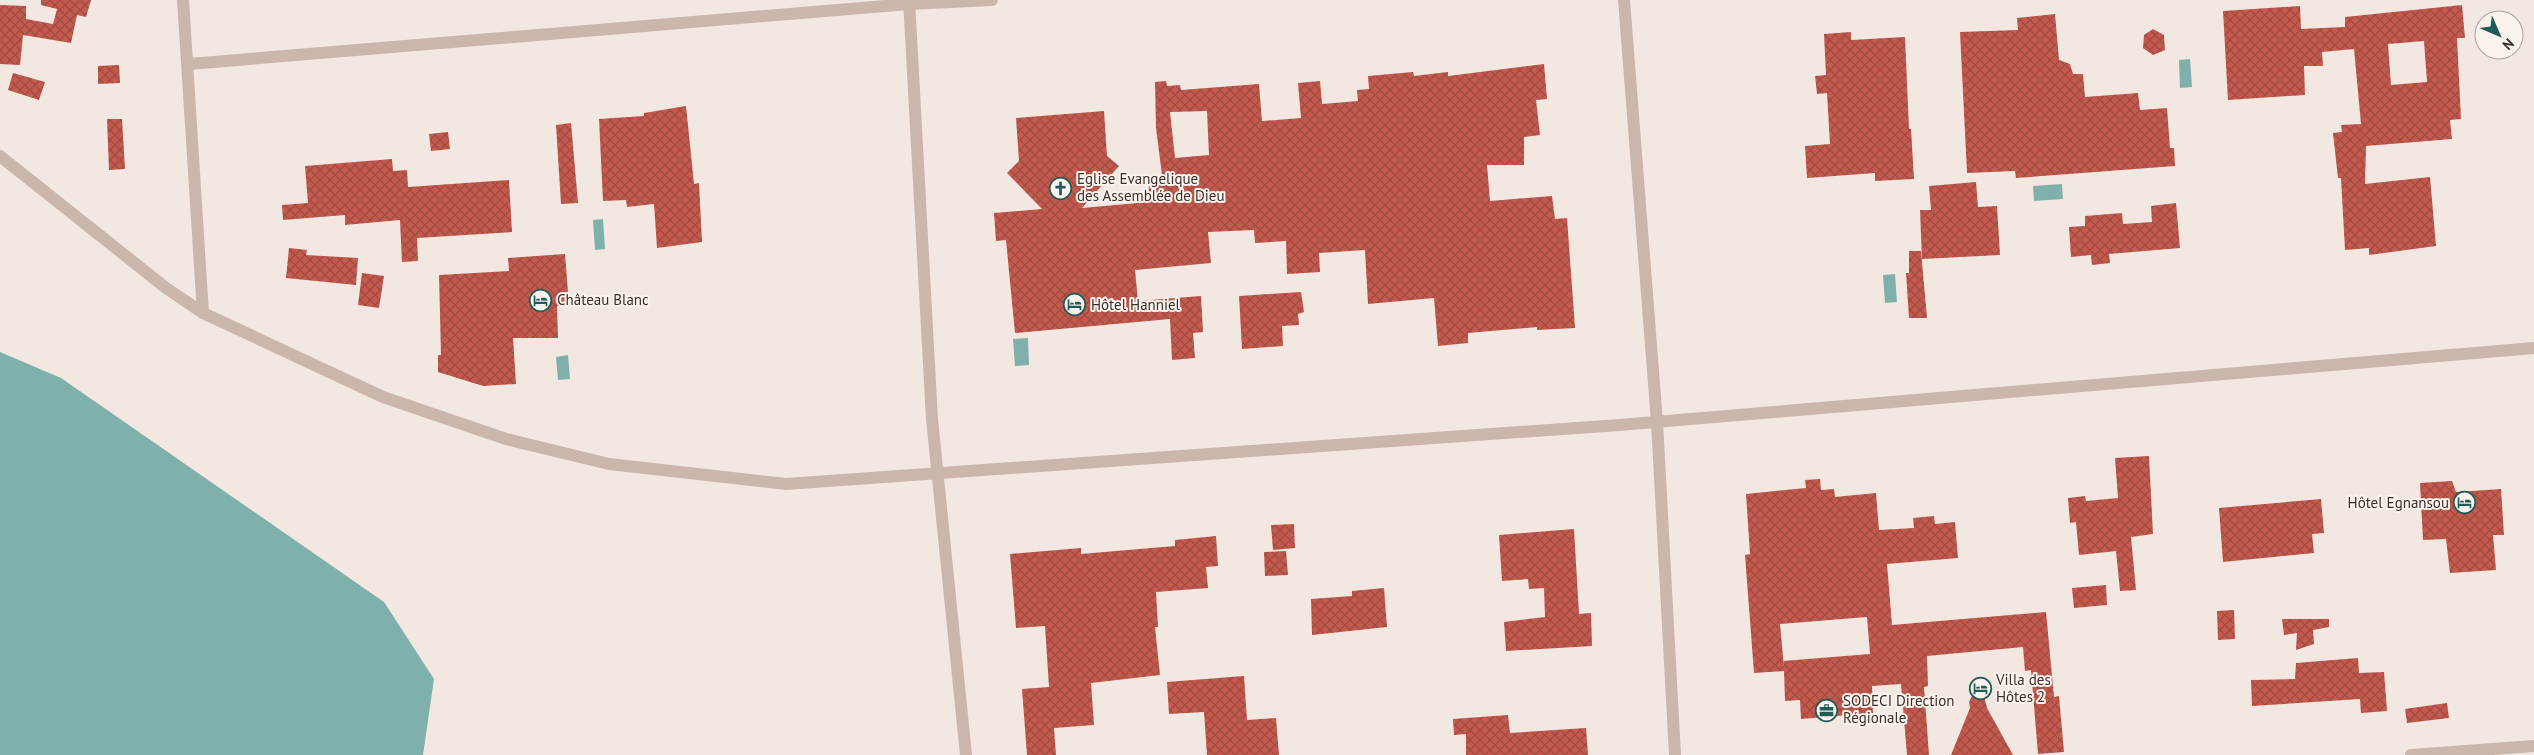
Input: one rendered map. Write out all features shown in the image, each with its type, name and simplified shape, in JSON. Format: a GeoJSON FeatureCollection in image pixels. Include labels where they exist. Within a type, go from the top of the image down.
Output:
{"type":"FeatureCollection","features":[{"type":"Feature","properties":{"kind":"street"},"geometry":{"type":"LineString","coordinates":[[183,0],[189,64],[203,313]]}},
{"type":"Feature","properties":{"kind":"street"},"geometry":{"type":"LineString","coordinates":[[189,64],[909,2],[992,0]]}},
{"type":"Feature","properties":{"kind":"street"},"geometry":{"type":"LineString","coordinates":[[1624,0],[1657,422],[1675,755]]}},
{"type":"Feature","properties":{"kind":"street"},"geometry":{"type":"LineString","coordinates":[[909,2],[932,419],[966,755]]}},
{"type":"Feature","properties":{"kind":"street"},"geometry":{"type":"LineString","coordinates":[[0,156],[166,288],[203,313],[383,397],[506,439],[609,464],[786,484],[938,475],[1657,422],[2534,348]]}},
{"type":"Feature","properties":{"kind":"street"},"geometry":{"type":"LineString","coordinates":[[2411,755],[2534,746]]}},
{"type":"Feature","properties":{"kind":"water"},"geometry":{"type":"Polygon","coordinates":[[[2190,59],[2192,87],[2180,88],[2179,60],[2190,59]]]}},
{"type":"Feature","properties":{"kind":"water"},"geometry":{"type":"Polygon","coordinates":[[[2062,184],[2063,199],[2034,201],[2033,186],[2062,184]]]}},
{"type":"Feature","properties":{"kind":"water"},"geometry":{"type":"Polygon","coordinates":[[[603,219],[605,249],[595,250],[593,220],[603,219]]]}},
{"type":"Feature","properties":{"kind":"water"},"geometry":{"type":"Polygon","coordinates":[[[1895,274],[1897,302],[1885,303],[1883,275],[1895,274]]]}},
{"type":"Feature","properties":{"kind":"water"},"geometry":{"type":"Polygon","coordinates":[[[1028,338],[1029,365],[1015,366],[1013,339],[1028,338]]]}},
{"type":"Feature","properties":{"kind":"water"},"geometry":{"type":"Polygon","coordinates":[[[0,352],[61,378],[384,602],[434,679],[423,755],[0,755],[0,352]]]}},
{"type":"Feature","properties":{"kind":"water"},"geometry":{"type":"Polygon","coordinates":[[[568,355],[570,379],[558,380],[556,357],[568,355]]]}},
{"type":"Feature","properties":{"kind":"building"},"geometry":{"type":"Polygon","coordinates":[[[41,0],[91,0],[86,17],[77,15],[71,43],[23,35],[20,65],[0,64],[0,5],[26,6],[26,19],[53,24],[57,9],[41,5],[41,0]]]}},
{"type":"Feature","properties":{"kind":"building"},"geometry":{"type":"Polygon","coordinates":[[[2462,5],[2465,38],[2457,38],[2461,119],[2450,120],[2452,139],[2366,146],[2365,184],[2430,177],[2436,246],[2369,255],[2369,248],[2345,250],[2341,178],[2338,178],[2333,133],[2342,132],[2341,125],[2361,124],[2354,49],[2322,52],[2323,66],[2304,66],[2305,95],[2228,100],[2223,11],[2300,6],[2301,29],[2345,27],[2345,17],[2462,5]],[[2424,41],[2388,44],[2391,85],[2427,82],[2424,41]]]}},
{"type":"Feature","properties":{"kind":"building"},"geometry":{"type":"Polygon","coordinates":[[[2055,14],[2059,60],[2070,64],[2073,74],[2083,74],[2085,97],[2138,93],[2140,110],[2167,108],[2170,148],[2174,148],[2175,166],[2016,178],[2015,171],[1967,173],[1960,32],[2018,30],[2017,18],[2055,14]]]}},
{"type":"Feature","properties":{"kind":"building"},"geometry":{"type":"Polygon","coordinates":[[[2153,29],[2164,35],[2165,50],[2153,55],[2143,48],[2144,35],[2153,29]]]}},
{"type":"Feature","properties":{"kind":"building"},"geometry":{"type":"Polygon","coordinates":[[[1851,32],[1851,40],[1905,37],[1909,129],[1911,129],[1914,179],[1875,181],[1875,173],[1807,178],[1805,146],[1830,144],[1827,93],[1817,94],[1815,76],[1826,75],[1824,34],[1851,32]]]}},
{"type":"Feature","properties":{"kind":"building"},"geometry":{"type":"Polygon","coordinates":[[[1544,64],[1547,99],[1536,100],[1540,135],[1524,137],[1524,165],[1487,165],[1490,201],[1552,196],[1555,219],[1567,218],[1575,328],[1537,330],[1537,327],[1468,333],[1468,343],[1438,346],[1434,298],[1368,304],[1365,250],[1319,253],[1320,272],[1287,274],[1286,241],[1255,243],[1254,230],[1208,232],[1211,263],[1135,270],[1138,301],[1201,296],[1203,332],[1193,333],[1195,358],[1172,360],[1170,319],[1015,333],[1006,240],[996,241],[994,213],[1042,209],[1007,173],[1019,161],[1016,118],[1104,111],[1107,156],[1119,166],[1082,208],[1149,202],[1149,184],[1163,183],[1156,128],[1155,82],[1166,81],[1167,86],[1180,85],[1181,90],[1259,84],[1262,121],[1301,118],[1298,83],[1320,81],[1322,104],[1358,101],[1357,90],[1369,89],[1368,76],[1413,72],[1414,76],[1448,72],[1448,76],[1544,64]],[[1207,111],[1170,112],[1175,158],[1209,155],[1207,111]]]}},
{"type":"Feature","properties":{"kind":"building"},"geometry":{"type":"Polygon","coordinates":[[[119,65],[120,83],[98,84],[98,66],[119,65]]]}},
{"type":"Feature","properties":{"kind":"building"},"geometry":{"type":"Polygon","coordinates":[[[13,73],[45,82],[39,100],[8,90],[13,73]]]}},
{"type":"Feature","properties":{"kind":"building"},"geometry":{"type":"Polygon","coordinates":[[[686,106],[694,184],[699,183],[702,242],[657,248],[654,204],[627,207],[626,200],[603,201],[599,119],[644,116],[644,113],[686,106]]]}},
{"type":"Feature","properties":{"kind":"building"},"geometry":{"type":"Polygon","coordinates":[[[107,119],[122,119],[125,169],[109,170],[107,119]]]}},
{"type":"Feature","properties":{"kind":"building"},"geometry":{"type":"Polygon","coordinates":[[[571,123],[578,203],[561,204],[556,125],[571,123]]]}},
{"type":"Feature","properties":{"kind":"building"},"geometry":{"type":"Polygon","coordinates":[[[448,132],[450,149],[431,151],[429,134],[448,132]]]}},
{"type":"Feature","properties":{"kind":"building"},"geometry":{"type":"Polygon","coordinates":[[[392,159],[393,171],[407,170],[408,187],[509,180],[512,232],[417,238],[418,261],[402,262],[400,220],[345,225],[345,215],[283,220],[282,205],[308,203],[305,166],[392,159]]]}},
{"type":"Feature","properties":{"kind":"building"},"geometry":{"type":"Polygon","coordinates":[[[1976,182],[1978,207],[1997,206],[2000,255],[1922,259],[1920,210],[1931,210],[1929,186],[1976,182]]]}},
{"type":"Feature","properties":{"kind":"building"},"geometry":{"type":"Polygon","coordinates":[[[2176,203],[2180,248],[2109,254],[2110,263],[2092,265],[2091,255],[2071,257],[2069,227],[2085,226],[2085,216],[2122,213],[2123,224],[2152,222],[2151,206],[2176,203]]]}},
{"type":"Feature","properties":{"kind":"building"},"geometry":{"type":"Polygon","coordinates":[[[289,248],[307,250],[306,255],[358,258],[356,285],[286,278],[289,248]]]}},
{"type":"Feature","properties":{"kind":"building"},"geometry":{"type":"Polygon","coordinates":[[[1909,251],[1921,251],[1927,318],[1909,318],[1906,273],[1909,273],[1909,251]]]}},
{"type":"Feature","properties":{"kind":"building"},"geometry":{"type":"Polygon","coordinates":[[[565,254],[569,305],[557,306],[558,338],[513,338],[516,384],[483,386],[438,372],[438,355],[441,355],[439,275],[509,271],[508,258],[565,254]]]}},
{"type":"Feature","properties":{"kind":"building"},"geometry":{"type":"Polygon","coordinates":[[[362,273],[384,276],[379,308],[358,305],[362,273]]]}},
{"type":"Feature","properties":{"kind":"building"},"geometry":{"type":"Polygon","coordinates":[[[1301,292],[1304,312],[1298,314],[1299,325],[1282,326],[1283,346],[1242,349],[1239,296],[1301,292]]]}},
{"type":"Feature","properties":{"kind":"building"},"geometry":{"type":"Polygon","coordinates":[[[2149,456],[2153,534],[2131,537],[2136,590],[2120,591],[2116,551],[2079,555],[2076,522],[2070,523],[2068,498],[2085,496],[2086,501],[2118,498],[2115,458],[2149,456]]]}},
{"type":"Feature","properties":{"kind":"building"},"geometry":{"type":"Polygon","coordinates":[[[1820,479],[1821,490],[1834,489],[1835,497],[1876,493],[1879,530],[1914,528],[1913,518],[1934,516],[1935,524],[1955,522],[1958,558],[1887,564],[1892,625],[2046,612],[2054,697],[2059,696],[2064,752],[2038,754],[2031,670],[2025,671],[2023,647],[1927,656],[1928,686],[1924,687],[1929,755],[1907,755],[1901,684],[1872,686],[1873,713],[1801,719],[1800,700],[1785,701],[1784,671],[1754,673],[1745,555],[1750,554],[1746,494],[1806,488],[1805,480],[1820,479]],[[1867,617],[1780,624],[1783,661],[1870,654],[1867,617]]]}},
{"type":"Feature","properties":{"kind":"building"},"geometry":{"type":"Polygon","coordinates":[[[2452,481],[2456,492],[2501,489],[2504,535],[2493,535],[2496,570],[2450,573],[2446,539],[2423,540],[2420,483],[2452,481]]]}},
{"type":"Feature","properties":{"kind":"building"},"geometry":{"type":"Polygon","coordinates":[[[2321,499],[2324,533],[2312,534],[2314,553],[2223,562],[2219,508],[2321,499]]]}},
{"type":"Feature","properties":{"kind":"building"},"geometry":{"type":"Polygon","coordinates":[[[1294,524],[1295,548],[1273,550],[1271,525],[1294,524]]]}},
{"type":"Feature","properties":{"kind":"building"},"geometry":{"type":"Polygon","coordinates":[[[1574,529],[1579,614],[1591,613],[1592,646],[1506,651],[1504,622],[1545,617],[1544,588],[1529,589],[1528,579],[1502,581],[1499,535],[1574,529]]]}},
{"type":"Feature","properties":{"kind":"building"},"geometry":{"type":"Polygon","coordinates":[[[1216,536],[1218,566],[1206,567],[1208,588],[1156,592],[1158,627],[1155,627],[1160,675],[1091,683],[1094,725],[1054,728],[1056,755],[1027,755],[1022,689],[1049,687],[1045,626],[1016,628],[1010,554],[1081,548],[1081,554],[1175,546],[1175,540],[1216,536]]]}},
{"type":"Feature","properties":{"kind":"building"},"geometry":{"type":"Polygon","coordinates":[[[1286,551],[1288,575],[1265,576],[1264,552],[1286,551]]]}},
{"type":"Feature","properties":{"kind":"building"},"geometry":{"type":"Polygon","coordinates":[[[2106,585],[2107,605],[2074,608],[2072,588],[2106,585]]]}},
{"type":"Feature","properties":{"kind":"building"},"geometry":{"type":"Polygon","coordinates":[[[1384,588],[1387,627],[1312,635],[1311,599],[1352,596],[1352,591],[1384,588]]]}},
{"type":"Feature","properties":{"kind":"building"},"geometry":{"type":"Polygon","coordinates":[[[2234,610],[2235,639],[2218,640],[2217,611],[2234,610]]]}},
{"type":"Feature","properties":{"kind":"building"},"geometry":{"type":"Polygon","coordinates":[[[2282,619],[2329,619],[2329,627],[2313,630],[2314,644],[2296,650],[2297,633],[2284,635],[2282,619]]]}},
{"type":"Feature","properties":{"kind":"building"},"geometry":{"type":"Polygon","coordinates":[[[2358,658],[2359,673],[2384,672],[2387,711],[2361,713],[2360,699],[2252,706],[2251,680],[2295,679],[2296,663],[2358,658]]]}},
{"type":"Feature","properties":{"kind":"building"},"geometry":{"type":"Polygon","coordinates":[[[1244,676],[1247,720],[1276,718],[1279,755],[1207,755],[1204,712],[1169,714],[1167,682],[1244,676]]]}},
{"type":"Feature","properties":{"kind":"building"},"geometry":{"type":"Polygon","coordinates":[[[1979,693],[1984,696],[1987,708],[2013,755],[1951,755],[1970,708],[1969,702],[1972,696],[1979,693]]]}},
{"type":"Feature","properties":{"kind":"building"},"geometry":{"type":"Polygon","coordinates":[[[2447,703],[2449,718],[2407,723],[2405,709],[2447,703]]]}},
{"type":"Feature","properties":{"kind":"building"},"geometry":{"type":"Polygon","coordinates":[[[1508,715],[1510,733],[1586,728],[1588,755],[1466,755],[1466,734],[1454,735],[1453,719],[1508,715]]]}},
{"type":"Feature","properties":{"kind":"place","name":"Eglise Evangelique des Assemblée de Dieu"},"geometry":{"type":"Point","coordinates":[1061,188]}},
{"type":"Feature","properties":{"kind":"place","name":"Château Blanc"},"geometry":{"type":"Point","coordinates":[541,300]}},
{"type":"Feature","properties":{"kind":"place","name":"Hôtel Hanniel"},"geometry":{"type":"Point","coordinates":[1075,305]}},
{"type":"Feature","properties":{"kind":"place","name":"Hôtel Egnansou"},"geometry":{"type":"Point","coordinates":[2465,503]}},
{"type":"Feature","properties":{"kind":"place","name":"Villa des Hôtes 2"},"geometry":{"type":"Point","coordinates":[1980,689]}},
{"type":"Feature","properties":{"kind":"place","name":"SODECI Direction Régionale"},"geometry":{"type":"Point","coordinates":[1827,710]}}]}
